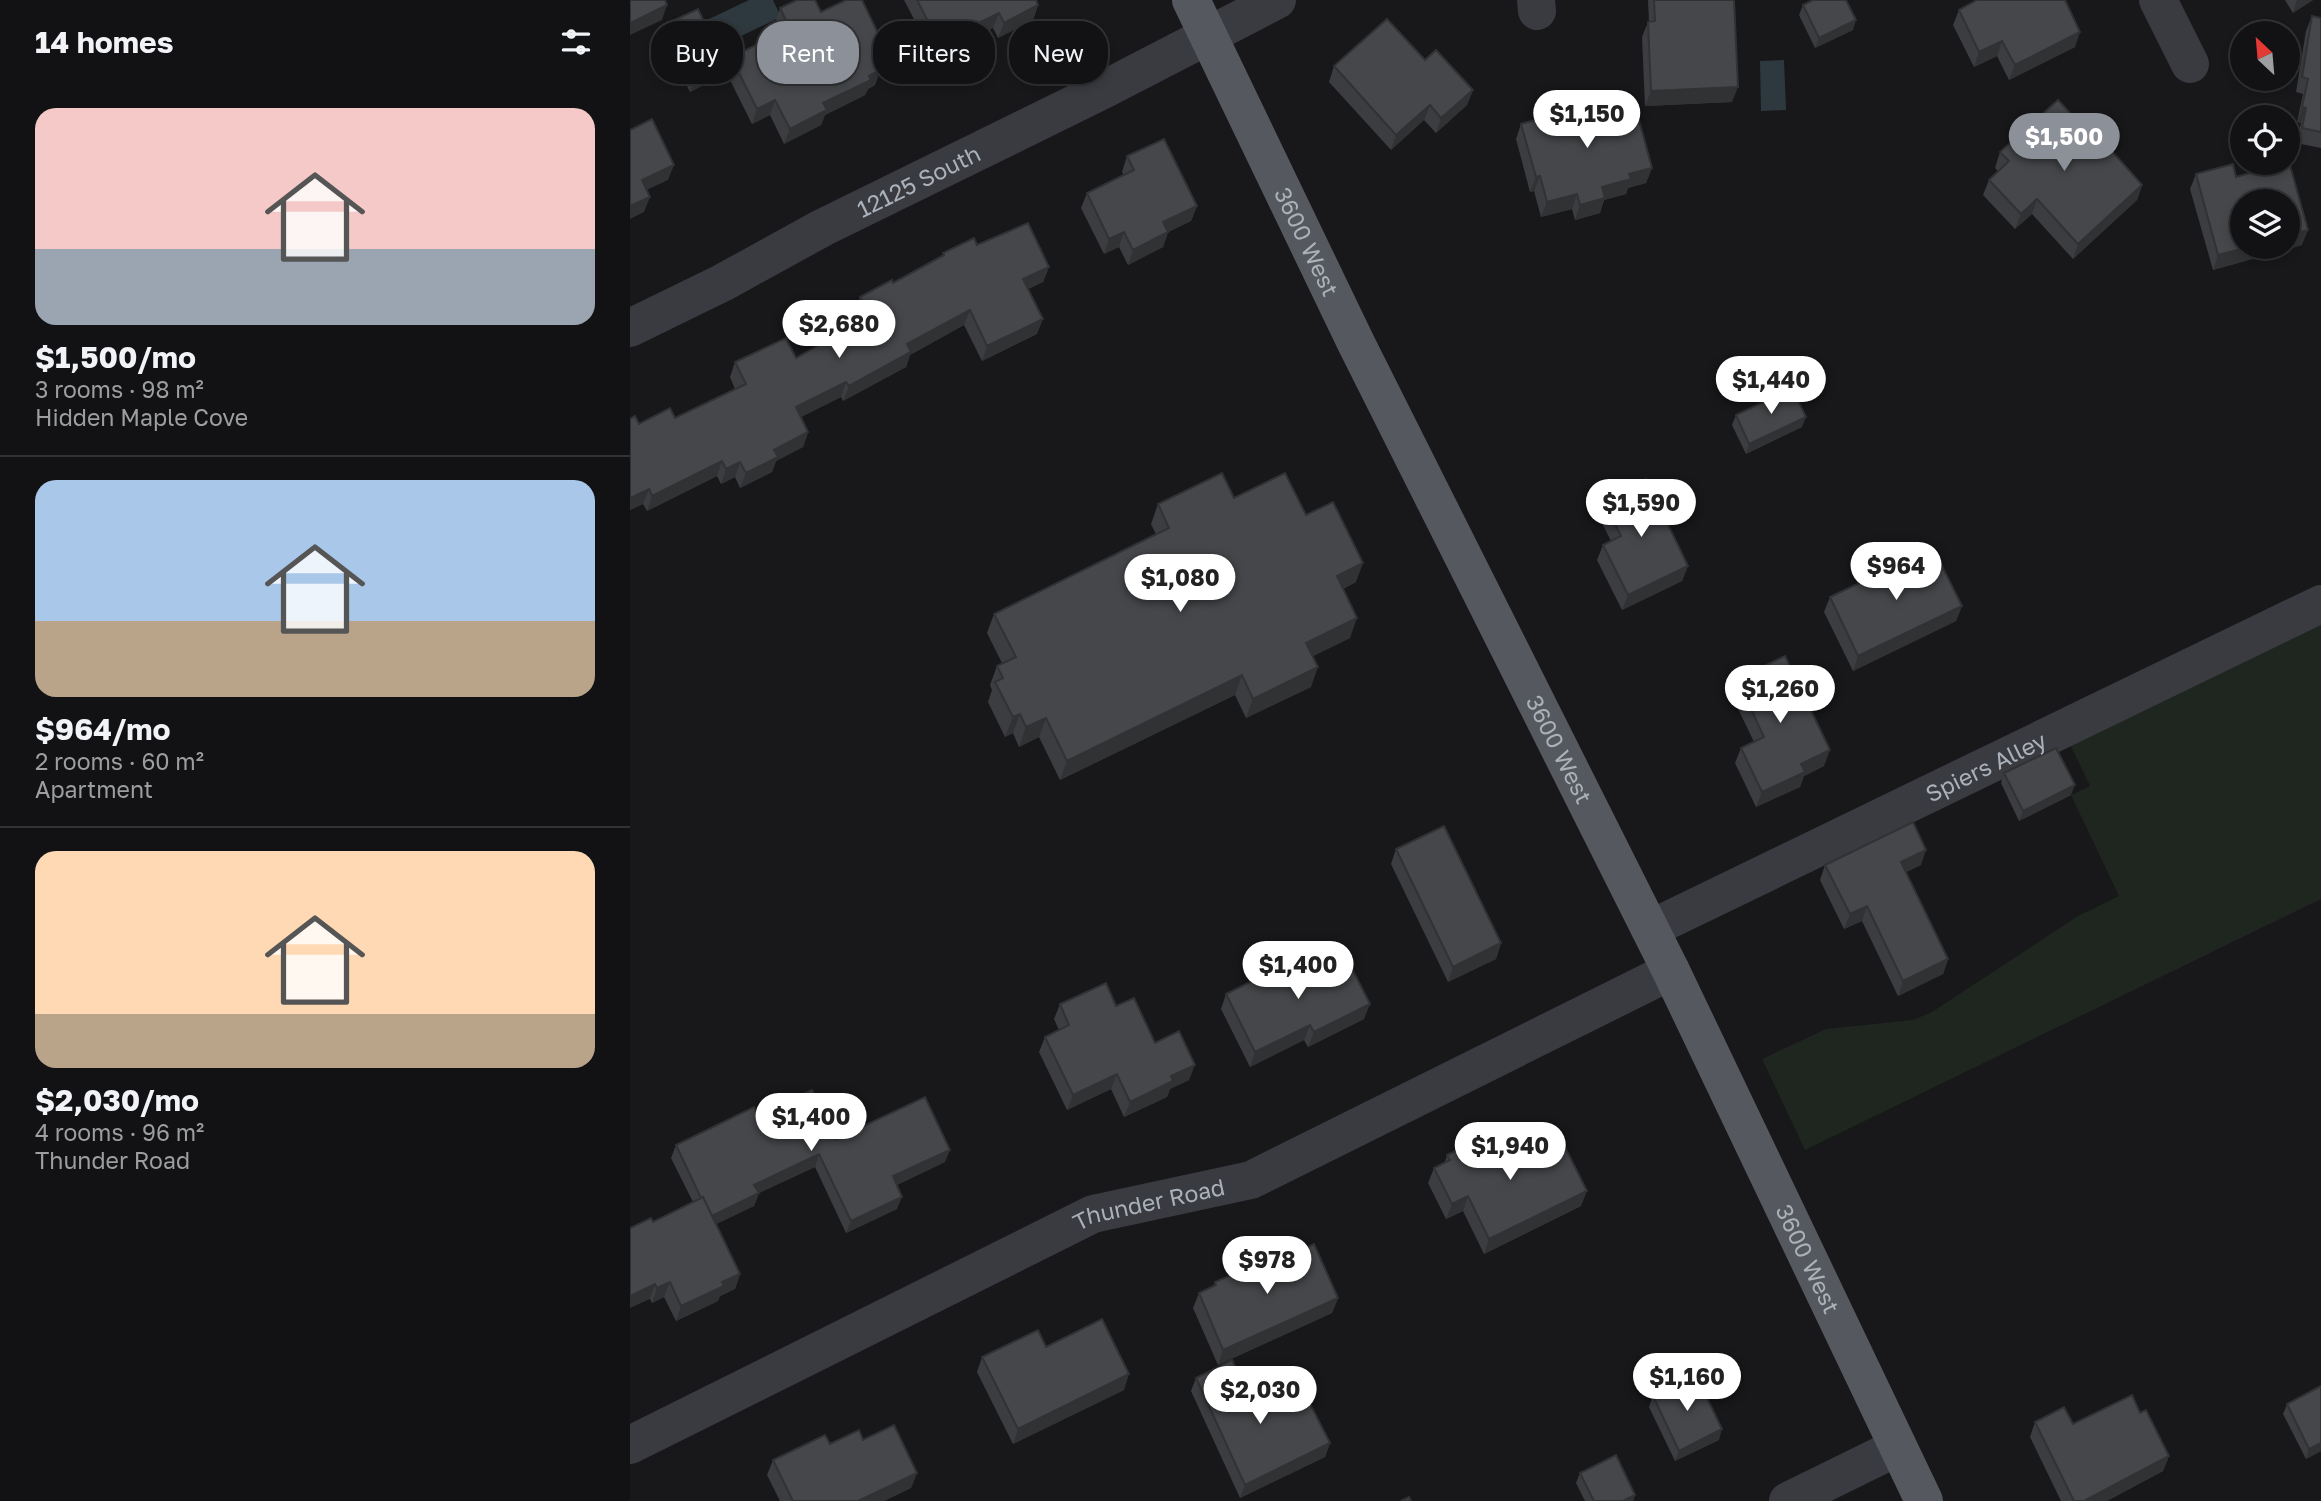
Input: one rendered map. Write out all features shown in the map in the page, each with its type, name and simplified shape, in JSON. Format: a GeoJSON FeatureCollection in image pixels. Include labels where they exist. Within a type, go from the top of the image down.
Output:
{"type":"FeatureCollection","features":[{"type":"Feature","properties":{"kind":"main road","name":"3600 West"},"geometry":{"type":"LineString","coordinates":[[1191,0],[1362,355],[1671,971],[1924,1501]]}},
{"type":"Feature","properties":{"kind":"street","name":"12125 South"},"geometry":{"type":"LineString","coordinates":[[630,328],[722,284],[822,228],[1105,89],[1277,0]]}},
{"type":"Feature","properties":{"kind":"street"},"geometry":{"type":"LineString","coordinates":[[2158,0],[2189,64]]}},
{"type":"Feature","properties":{"kind":"street","name":"Spiers Alley"},"geometry":{"type":"LineString","coordinates":[[1650,929],[2321,604]]}},
{"type":"Feature","properties":{"kind":"street","name":"Thunder Road"},"geometry":{"type":"LineString","coordinates":[[630,1445],[1093,1214],[1251,1180],[1671,971]]}},
{"type":"Feature","properties":{"kind":"street"},"geometry":{"type":"LineString","coordinates":[[1788,1501],[1898,1447]]}},
{"type":"Feature","properties":{"kind":"shaded area"},"geometry":{"type":"Polygon","coordinates":[[[749,0],[773,0],[781,17],[773,21],[757,21],[757,28],[743,35],[743,21],[709,19],[749,0]]]}},
{"type":"Feature","properties":{"kind":"shaded area"},"geometry":{"type":"Polygon","coordinates":[[[1784,60],[1786,110],[1761,111],[1760,61],[1784,60]]]}},
{"type":"Feature","properties":{"kind":"shaded area"},"geometry":{"type":"Polygon","coordinates":[[[2321,619],[2321,899],[1805,1150],[1762,1059],[1826,1029],[1913,1020],[1932,1012],[2078,916],[2119,896],[2071,795],[2090,786],[2069,742],[2321,619]]]}},
{"type":"Feature","properties":{"kind":"building"},"geometry":{"type":"Polygon","coordinates":[[[630,0],[665,0],[667,5],[630,23],[630,0]]]}},
{"type":"Feature","properties":{"kind":"building"},"geometry":{"type":"Polygon","coordinates":[[[797,0],[815,0],[821,12],[846,0],[862,0],[873,23],[873,74],[869,76],[871,80],[823,103],[827,110],[790,129],[775,100],[757,109],[743,81],[743,51],[757,45],[757,84],[859,84],[859,21],[786,21],[780,8],[797,0]]]}},
{"type":"Feature","properties":{"kind":"building"},"geometry":{"type":"Polygon","coordinates":[[[917,0],[1036,0],[1038,5],[1004,23],[999,13],[983,21],[928,21],[917,0]]]}},
{"type":"Feature","properties":{"kind":"building"},"geometry":{"type":"Polygon","coordinates":[[[1654,0],[1734,0],[1738,87],[1651,91],[1648,22],[1655,21],[1654,0]]]}},
{"type":"Feature","properties":{"kind":"building"},"geometry":{"type":"Polygon","coordinates":[[[1813,0],[1846,0],[1856,20],[1819,38],[1803,5],[1813,0]]]}},
{"type":"Feature","properties":{"kind":"building"},"geometry":{"type":"Polygon","coordinates":[[[1977,0],[2065,0],[2080,32],[2015,65],[2002,41],[1979,52],[1959,10],[1977,0]]]}},
{"type":"Feature","properties":{"kind":"building"},"geometry":{"type":"Polygon","coordinates":[[[698,9],[704,21],[672,21],[698,9]]]}},
{"type":"Feature","properties":{"kind":"building"},"geometry":{"type":"Polygon","coordinates":[[[2312,16],[2321,18],[2321,132],[2302,128],[2306,108],[2302,107],[2308,79],[2302,77],[2312,16]]]}},
{"type":"Feature","properties":{"kind":"building"},"geometry":{"type":"Polygon","coordinates":[[[1387,19],[1425,60],[1436,50],[1473,90],[1441,118],[1430,105],[1396,135],[1334,66],[1387,19]]]}},
{"type":"Feature","properties":{"kind":"building"},"geometry":{"type":"Polygon","coordinates":[[[1633,98],[1652,168],[1629,174],[1631,179],[1602,187],[1605,198],[1580,205],[1577,194],[1547,202],[1540,176],[1536,177],[1521,124],[1578,108],[1579,113],[1633,98]]]}},
{"type":"Feature","properties":{"kind":"building"},"geometry":{"type":"Polygon","coordinates":[[[2058,100],[2107,153],[2111,150],[2142,185],[2078,244],[2037,199],[2021,214],[1989,180],[2009,161],[2000,152],[2058,100]]]}},
{"type":"Feature","properties":{"kind":"building"},"geometry":{"type":"Polygon","coordinates":[[[652,119],[674,165],[642,180],[650,197],[630,206],[630,130],[652,119]]]}},
{"type":"Feature","properties":{"kind":"building"},"geometry":{"type":"Polygon","coordinates":[[[1164,139],[1197,206],[1163,222],[1168,232],[1133,250],[1124,232],[1109,239],[1087,193],[1134,170],[1127,156],[1164,139]]]}},
{"type":"Feature","properties":{"kind":"building"},"geometry":{"type":"Polygon","coordinates":[[[2230,165],[2230,175],[2293,175],[2297,189],[2230,189],[2230,252],[2218,255],[2196,174],[2230,165]]]}},
{"type":"Feature","properties":{"kind":"building"},"geometry":{"type":"Polygon","coordinates":[[[2300,201],[2308,230],[2300,232],[2300,201]]]}},
{"type":"Feature","properties":{"kind":"building"},"geometry":{"type":"Polygon","coordinates":[[[1028,223],[1049,267],[1023,279],[1043,319],[987,346],[970,310],[907,344],[911,352],[849,386],[846,382],[796,407],[808,432],[774,450],[778,457],[746,473],[740,462],[726,469],[722,461],[652,496],[649,489],[630,498],[630,419],[635,416],[639,424],[670,408],[675,418],[746,384],[735,362],[786,338],[796,358],[850,327],[843,315],[864,304],[860,297],[892,280],[893,283],[974,238],[977,245],[1028,223]]]}},
{"type":"Feature","properties":{"kind":"building"},"geometry":{"type":"Polygon","coordinates":[[[1792,388],[1806,417],[1749,444],[1736,415],[1792,388]]]}},
{"type":"Feature","properties":{"kind":"building"},"geometry":{"type":"Polygon","coordinates":[[[1222,473],[1234,498],[1285,473],[1306,515],[1333,502],[1363,563],[1337,576],[1357,618],[1306,643],[1318,667],[1253,699],[1242,675],[1067,761],[1046,718],[1026,727],[1020,714],[1013,717],[995,682],[1003,678],[997,666],[1016,657],[994,614],[1169,528],[1158,504],[1222,473]]]}},
{"type":"Feature","properties":{"kind":"building"},"geometry":{"type":"Polygon","coordinates":[[[1646,479],[1688,566],[1628,595],[1603,545],[1621,536],[1603,500],[1646,479]]]}},
{"type":"Feature","properties":{"kind":"building"},"geometry":{"type":"Polygon","coordinates":[[[1933,548],[1962,606],[1858,656],[1830,597],[1933,548]]]}},
{"type":"Feature","properties":{"kind":"building"},"geometry":{"type":"Polygon","coordinates":[[[1785,656],[1830,750],[1801,764],[1805,772],[1762,792],[1741,748],[1764,737],[1737,679],[1785,656]]]}},
{"type":"Feature","properties":{"kind":"building"},"geometry":{"type":"Polygon","coordinates":[[[2056,748],[2075,785],[2023,811],[2004,773],[2056,748]]]}},
{"type":"Feature","properties":{"kind":"building"},"geometry":{"type":"Polygon","coordinates":[[[1913,822],[1926,850],[1901,862],[1948,959],[1903,981],[1867,906],[1850,914],[1825,865],[1913,822]]]}},
{"type":"Feature","properties":{"kind":"building"},"geometry":{"type":"Polygon","coordinates":[[[1444,826],[1501,943],[1453,967],[1396,849],[1444,826]]]}},
{"type":"Feature","properties":{"kind":"building"},"geometry":{"type":"Polygon","coordinates":[[[1344,953],[1370,1004],[1314,1032],[1310,1025],[1255,1052],[1226,994],[1262,976],[1265,983],[1316,957],[1320,965],[1344,953]]]}},
{"type":"Feature","properties":{"kind":"building"},"geometry":{"type":"Polygon","coordinates":[[[1106,983],[1116,1006],[1134,998],[1155,1043],[1179,1031],[1195,1065],[1171,1076],[1173,1081],[1130,1102],[1117,1074],[1073,1095],[1045,1037],[1069,1025],[1060,1004],[1106,983]]]}},
{"type":"Feature","properties":{"kind":"building"},"geometry":{"type":"Polygon","coordinates":[[[812,1090],[836,1139],[925,1097],[950,1150],[893,1176],[902,1197],[851,1221],[819,1154],[754,1185],[759,1193],[712,1216],[676,1145],[754,1107],[758,1115],[812,1090]]]}},
{"type":"Feature","properties":{"kind":"building"},"geometry":{"type":"Polygon","coordinates":[[[1490,1134],[1503,1161],[1520,1153],[1521,1156],[1560,1137],[1587,1191],[1489,1239],[1468,1196],[1452,1204],[1434,1168],[1450,1160],[1447,1155],[1490,1134]]]}},
{"type":"Feature","properties":{"kind":"building"},"geometry":{"type":"Polygon","coordinates":[[[703,1197],[740,1274],[722,1282],[724,1286],[681,1306],[670,1282],[657,1288],[655,1284],[630,1296],[630,1228],[651,1218],[653,1222],[703,1197]]]}},
{"type":"Feature","properties":{"kind":"building"},"geometry":{"type":"Polygon","coordinates":[[[1314,1244],[1338,1298],[1223,1350],[1199,1293],[1216,1285],[1215,1282],[1248,1268],[1250,1273],[1314,1244]]]}},
{"type":"Feature","properties":{"kind":"building"},"geometry":{"type":"Polygon","coordinates":[[[1102,1319],[1129,1374],[1018,1429],[982,1357],[1038,1330],[1046,1347],[1102,1319]]]}},
{"type":"Feature","properties":{"kind":"building"},"geometry":{"type":"Polygon","coordinates":[[[1232,1360],[1259,1417],[1305,1394],[1330,1443],[1245,1485],[1196,1378],[1232,1360]]]}},
{"type":"Feature","properties":{"kind":"building"},"geometry":{"type":"Polygon","coordinates":[[[1696,1375],[1722,1429],[1679,1451],[1653,1396],[1696,1375]]]}},
{"type":"Feature","properties":{"kind":"building"},"geometry":{"type":"Polygon","coordinates":[[[2321,1386],[2321,1443],[2309,1449],[2287,1404],[2321,1386]]]}},
{"type":"Feature","properties":{"kind":"building"},"geometry":{"type":"Polygon","coordinates":[[[2132,1395],[2140,1413],[2146,1410],[2169,1456],[2084,1501],[2074,1501],[2035,1422],[2064,1407],[2073,1424],[2132,1395]]]}},
{"type":"Feature","properties":{"kind":"building"},"geometry":{"type":"Polygon","coordinates":[[[894,1425],[917,1473],[858,1501],[793,1501],[773,1460],[825,1435],[830,1444],[859,1430],[863,1440],[894,1425]]]}},
{"type":"Feature","properties":{"kind":"building"},"geometry":{"type":"Polygon","coordinates":[[[1616,1455],[1635,1495],[1623,1501],[1594,1501],[1580,1473],[1616,1455]]]}}]}
